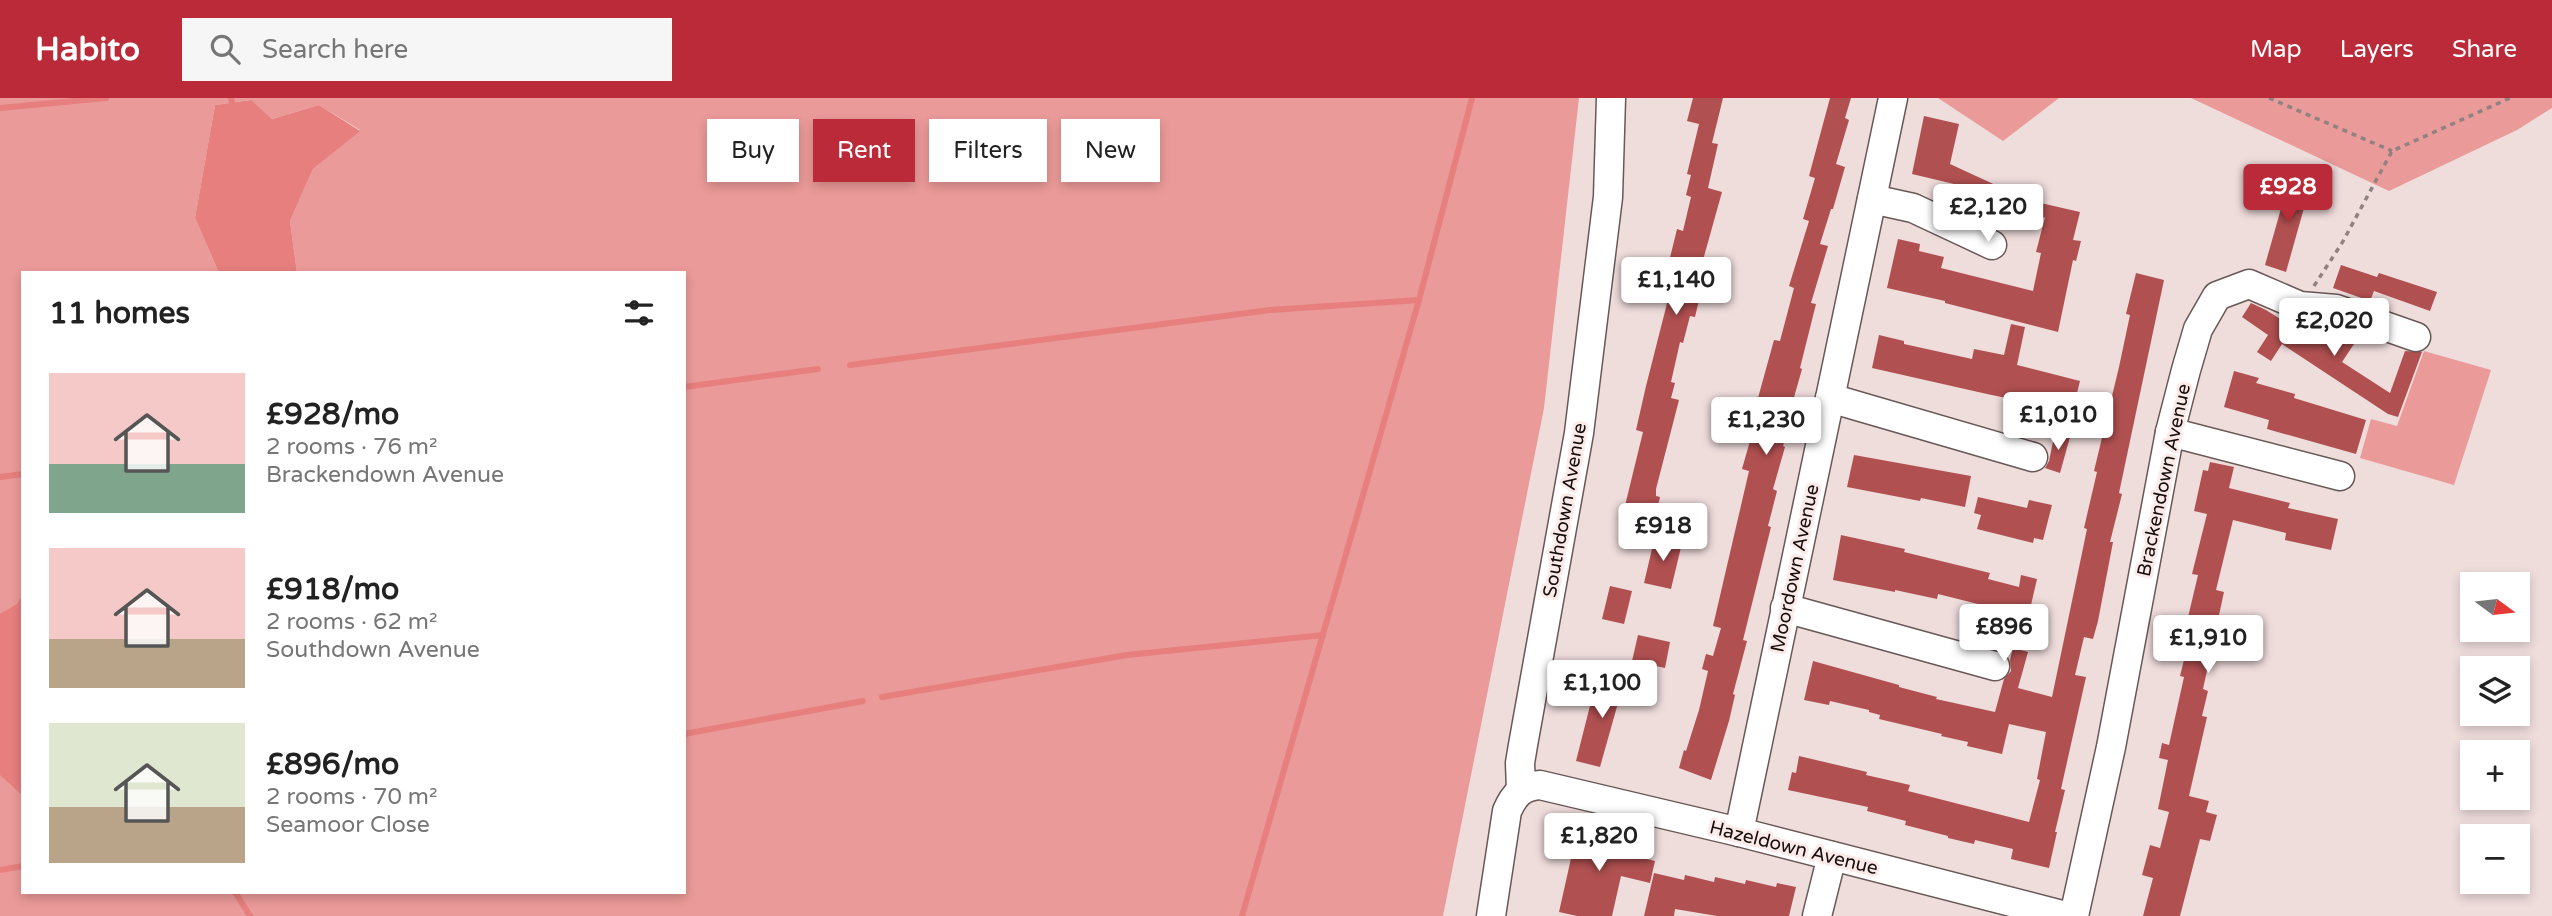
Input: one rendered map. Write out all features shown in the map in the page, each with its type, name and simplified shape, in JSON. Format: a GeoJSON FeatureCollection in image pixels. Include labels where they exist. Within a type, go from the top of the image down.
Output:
{"type":"FeatureCollection","features":[{"type":"Feature","properties":{"kind":"street","name":"Southdown Avenue"},"geometry":{"type":"LineString","coordinates":[[1491,916],[1507,811],[1513,797],[1521,790],[1520,763],[1580,420],[1608,197],[1611,98]]}},
{"type":"Feature","properties":{"kind":"street","name":"Moordown Avenue"},"geometry":{"type":"LineString","coordinates":[[1739,832],[1893,98]]}},
{"type":"Feature","properties":{"kind":"street"},"geometry":{"type":"LineString","coordinates":[[1872,199],[1913,208],[1992,245]]}},
{"type":"Feature","properties":{"kind":"street","name":"Brackendown Avenue"},"geometry":{"type":"LineString","coordinates":[[2074,916],[2111,747],[2170,432],[2198,329],[2217,296],[2249,284],[2300,306],[2336,309],[2416,337]]}},
{"type":"Feature","properties":{"kind":"street"},"geometry":{"type":"LineString","coordinates":[[1830,398],[2033,457]]}},
{"type":"Feature","properties":{"kind":"street"},"geometry":{"type":"LineString","coordinates":[[2170,432],[2340,476]]}},
{"type":"Feature","properties":{"kind":"street"},"geometry":{"type":"LineString","coordinates":[[1786,608],[1995,666]]}},
{"type":"Feature","properties":{"kind":"street","name":"Hazeldown Avenue"},"geometry":{"type":"LineString","coordinates":[[1521,790],[1540,785],[1739,832],[2066,916]]}},
{"type":"Feature","properties":{"kind":"street"},"geometry":{"type":"LineString","coordinates":[[1816,916],[1832,856]]}},
{"type":"Feature","properties":{"kind":"path"},"geometry":{"type":"LineString","coordinates":[[2269,98],[2392,151]]}},
{"type":"Feature","properties":{"kind":"path"},"geometry":{"type":"LineString","coordinates":[[2300,306],[2342,243],[2392,151],[2510,98]]}},
{"type":"Feature","properties":{"kind":"shaded area"},"geometry":{"type":"Polygon","coordinates":[[[0,98],[1579,98],[1544,408],[1443,916],[0,916],[0,98]]]}},
{"type":"Feature","properties":{"kind":"shaded area"},"geometry":{"type":"Polygon","coordinates":[[[1938,98],[2059,98],[2003,141],[1938,98]]]}},
{"type":"Feature","properties":{"kind":"shaded area"},"geometry":{"type":"Polygon","coordinates":[[[2191,98],[2552,98],[2552,108],[2517,130],[2389,191],[2191,98]]]}},
{"type":"Feature","properties":{"kind":"shaded area"},"geometry":{"type":"Polygon","coordinates":[[[251,100],[272,119],[319,105],[360,131],[313,169],[290,221],[297,271],[218,271],[195,218],[215,105],[251,100]]]}},
{"type":"Feature","properties":{"kind":"shaded area"},"geometry":{"type":"Polygon","coordinates":[[[2424,351],[2491,370],[2454,485],[2360,458],[2371,419],[2397,426],[2424,351]]]}},
{"type":"Feature","properties":{"kind":"shaded area"},"geometry":{"type":"Polygon","coordinates":[[[21,597],[21,794],[0,775],[0,614],[17,604],[21,597]]]}},
{"type":"Feature","properties":{"kind":"building"},"geometry":{"type":"Polygon","coordinates":[[[1693,98],[1723,98],[1712,143],[1718,144],[1708,188],[1722,192],[1698,278],[1704,279],[1695,317],[1690,316],[1683,343],[1680,342],[1671,382],[1675,383],[1671,398],[1679,400],[1656,489],[1656,496],[1660,497],[1653,527],[1622,518],[1643,432],[1636,430],[1676,268],[1668,266],[1677,229],[1683,231],[1691,197],[1686,195],[1691,175],[1687,174],[1699,124],[1687,121],[1693,98]]]}},
{"type":"Feature","properties":{"kind":"building"},"geometry":{"type":"Polygon","coordinates":[[[1830,98],[1851,98],[1845,118],[1849,120],[1836,164],[1845,167],[1820,244],[1828,246],[1811,303],[1816,304],[1791,408],[1794,409],[1773,489],[1777,491],[1768,526],[1771,527],[1743,640],[1747,641],[1729,721],[1711,780],[1679,768],[1699,710],[1708,671],[1702,669],[1706,654],[1713,656],[1721,628],[1713,626],[1749,471],[1742,469],[1752,434],[1746,432],[1774,340],[1780,341],[1794,288],[1789,286],[1809,221],[1803,219],[1815,178],[1809,176],[1830,98]]]}},
{"type":"Feature","properties":{"kind":"building"},"geometry":{"type":"Polygon","coordinates":[[[1924,116],[1959,124],[1950,164],[2028,200],[2080,212],[2073,240],[2081,241],[2076,261],[2073,260],[2058,332],[1887,288],[1898,239],[1920,244],[1919,251],[1944,257],[1941,268],[2033,291],[2041,253],[2036,252],[2045,217],[2021,230],[2019,225],[1950,194],[1954,184],[1912,174],[1924,116]]]}},
{"type":"Feature","properties":{"kind":"building"},"geometry":{"type":"Polygon","coordinates":[[[2290,177],[2311,183],[2286,272],[2265,265],[2290,177]]]}},
{"type":"Feature","properties":{"kind":"building"},"geometry":{"type":"Polygon","coordinates":[[[2341,265],[2377,277],[2379,273],[2437,292],[2430,311],[2374,291],[2370,301],[2333,288],[2341,265]]]}},
{"type":"Feature","properties":{"kind":"building"},"geometry":{"type":"Polygon","coordinates":[[[2136,273],[2164,280],[2119,493],[2122,494],[2110,542],[2113,542],[2098,621],[2093,639],[2084,637],[2075,675],[2086,677],[2061,789],[2065,790],[2049,868],[2011,859],[2013,849],[1975,840],[1974,844],[1948,838],[1905,825],[1906,821],[1867,811],[1868,807],[1788,790],[1792,772],[1796,773],[1799,756],[1910,785],[1908,791],[2029,822],[2040,780],[2037,779],[2046,732],[2009,724],[2002,754],[1967,746],[1968,742],[1941,736],[1942,734],[1879,719],[1880,715],[1869,710],[1830,701],[1829,705],[1804,700],[1813,661],[1899,685],[1937,697],[1936,699],[1995,712],[2004,679],[2011,671],[2013,648],[2028,652],[2018,688],[2052,697],[2087,529],[2084,528],[2097,472],[2094,471],[2119,367],[2130,315],[2126,314],[2136,273]]]}},
{"type":"Feature","properties":{"kind":"building"},"geometry":{"type":"Polygon","coordinates":[[[2251,303],[2320,344],[2332,325],[2360,335],[2342,362],[2390,393],[2405,351],[2422,352],[2398,417],[2388,414],[2282,344],[2271,361],[2257,352],[2268,335],[2242,317],[2251,303]]]}},
{"type":"Feature","properties":{"kind":"building"},"geometry":{"type":"Polygon","coordinates":[[[2011,324],[2025,327],[2017,365],[2080,381],[2076,397],[2072,396],[2069,409],[2017,396],[2016,400],[1872,368],[1879,335],[1904,341],[1904,344],[1972,359],[1974,349],[2004,355],[2011,324]]]}},
{"type":"Feature","properties":{"kind":"building"},"geometry":{"type":"Polygon","coordinates":[[[2234,371],[2259,378],[2256,383],[2295,394],[2294,398],[2366,420],[2356,454],[2267,429],[2269,420],[2224,407],[2234,371]]]}},
{"type":"Feature","properties":{"kind":"building"},"geometry":{"type":"Polygon","coordinates":[[[2055,432],[2070,437],[2060,473],[2045,468],[2055,432]]]}},
{"type":"Feature","properties":{"kind":"building"},"geometry":{"type":"Polygon","coordinates":[[[1854,455],[1971,476],[1965,507],[1847,487],[1854,455]]]}},
{"type":"Feature","properties":{"kind":"building"},"geometry":{"type":"Polygon","coordinates":[[[2210,462],[2234,467],[2229,488],[2290,503],[2288,508],[2338,519],[2331,550],[2285,540],[2286,533],[2233,520],[2216,590],[2224,592],[2203,689],[2208,691],[2202,716],[2207,717],[2189,796],[2209,801],[2206,812],[2217,815],[2210,841],[2200,839],[2180,916],[2143,916],[2153,878],[2142,875],[2150,845],[2160,848],[2169,812],[2158,809],[2168,760],[2159,758],[2162,743],[2169,745],[2184,677],[2180,676],[2186,652],[2180,651],[2198,575],[2192,574],[2207,514],[2194,511],[2203,470],[2208,471],[2210,462]]]}},
{"type":"Feature","properties":{"kind":"building"},"geometry":{"type":"Polygon","coordinates":[[[1978,497],[2027,508],[2029,500],[2052,505],[2043,540],[2034,538],[2033,543],[1977,529],[1981,515],[1974,513],[1978,497]]]}},
{"type":"Feature","properties":{"kind":"building"},"geometry":{"type":"Polygon","coordinates":[[[1841,535],[1905,549],[1904,552],[1990,573],[1988,579],[2019,587],[2021,575],[2037,579],[2027,622],[1993,614],[1994,608],[1938,594],[1937,599],[1833,580],[1841,535]]]}},
{"type":"Feature","properties":{"kind":"building"},"geometry":{"type":"Polygon","coordinates":[[[1655,536],[1682,543],[1671,589],[1644,583],[1655,536]]]}},
{"type":"Feature","properties":{"kind":"building"},"geometry":{"type":"Polygon","coordinates":[[[1610,586],[1632,591],[1624,624],[1602,619],[1610,586]]]}},
{"type":"Feature","properties":{"kind":"building"},"geometry":{"type":"Polygon","coordinates":[[[1638,635],[1670,642],[1665,668],[1632,661],[1638,635]]]}},
{"type":"Feature","properties":{"kind":"building"},"geometry":{"type":"Polygon","coordinates":[[[1611,679],[1634,686],[1628,706],[1618,703],[1600,767],[1576,761],[1596,682],[1609,686],[1611,679]]]}},
{"type":"Feature","properties":{"kind":"building"},"geometry":{"type":"Polygon","coordinates":[[[1585,819],[1613,826],[1608,849],[1655,861],[1650,883],[1621,876],[1612,916],[1577,916],[1559,912],[1574,845],[1577,846],[1585,819]]]}},
{"type":"Feature","properties":{"kind":"building"},"geometry":{"type":"Polygon","coordinates":[[[1654,873],[1684,880],[1685,875],[1714,882],[1715,877],[1745,884],[1746,880],[1776,887],[1777,883],[1796,887],[1789,916],[1717,916],[1675,909],[1674,916],[1644,916],[1654,873]]]}},
{"type":"Feature","properties":{"kind":"waterway"},"geometry":{"type":"LineString","coordinates":[[0,108],[106,98]]}},
{"type":"Feature","properties":{"kind":"waterway"},"geometry":{"type":"LineString","coordinates":[[231,98],[232,103]]}},
{"type":"Feature","properties":{"kind":"waterway"},"geometry":{"type":"LineString","coordinates":[[1242,916],[1419,300],[1472,98]]}},
{"type":"Feature","properties":{"kind":"waterway"},"geometry":{"type":"LineString","coordinates":[[850,365],[1270,310],[1419,300]]}},
{"type":"Feature","properties":{"kind":"waterway"},"geometry":{"type":"LineString","coordinates":[[686,387],[818,369]]}},
{"type":"Feature","properties":{"kind":"waterway"},"geometry":{"type":"LineString","coordinates":[[0,477],[21,474]]}},
{"type":"Feature","properties":{"kind":"waterway"},"geometry":{"type":"LineString","coordinates":[[882,697],[1127,655],[1323,635]]}},
{"type":"Feature","properties":{"kind":"waterway"},"geometry":{"type":"LineString","coordinates":[[686,734],[863,701]]}},
{"type":"Feature","properties":{"kind":"waterway"},"geometry":{"type":"LineString","coordinates":[[0,870],[21,866]]}},
{"type":"Feature","properties":{"kind":"waterway"},"geometry":{"type":"LineString","coordinates":[[236,894],[250,916]]}}]}
